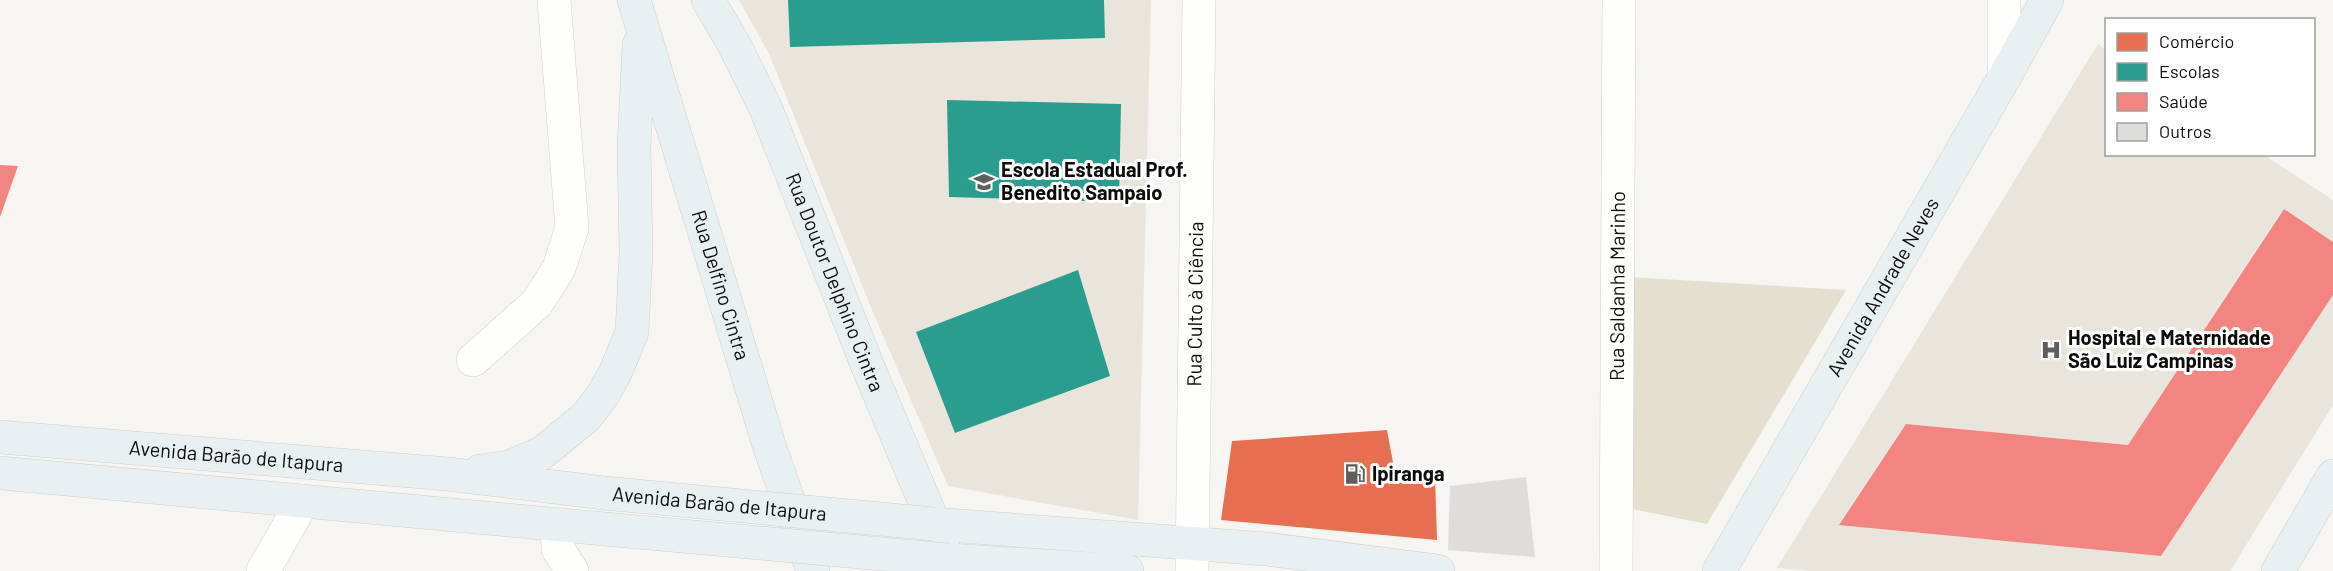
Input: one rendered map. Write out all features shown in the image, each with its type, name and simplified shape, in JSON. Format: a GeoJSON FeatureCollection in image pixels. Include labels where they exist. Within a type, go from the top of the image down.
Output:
{"type":"FeatureCollection","features":[{"type":"Feature","properties":{"kind":"main road","name":"Rua Doutor Delphino Cintra"},"geometry":{"type":"LineString","coordinates":[[708,0],[735,46],[766,109],[949,566]]}},
{"type":"Feature","properties":{"kind":"main road","name":"Avenida Andrade Neves"},"geometry":{"type":"LineString","coordinates":[[1719,571],[2047,0]]}},
{"type":"Feature","properties":{"kind":"main road"},"geometry":{"type":"LineString","coordinates":[[448,474],[509,467],[542,453],[586,417],[604,393],[632,332],[636,252],[634,148],[637,9]]}},
{"type":"Feature","properties":{"kind":"main road","name":"Rua Delfino Cintra"},"geometry":{"type":"LineString","coordinates":[[637,9],[769,445],[813,571]]}},
{"type":"Feature","properties":{"kind":"main road","name":"Avenida Barão de Itapura"},"geometry":{"type":"LineString","coordinates":[[0,437],[448,474],[604,493],[934,524],[1193,557],[1266,549],[1438,571]]}},
{"type":"Feature","properties":{"kind":"main road","name":"Avenida Barão de Itapura"},"geometry":{"type":"LineString","coordinates":[[0,473],[557,524],[949,566],[1127,571]]}},
{"type":"Feature","properties":{"kind":"main road"},"geometry":{"type":"LineString","coordinates":[[2278,571],[2333,476]]}},
{"type":"Feature","properties":{"kind":"street"},"geometry":{"type":"LineString","coordinates":[[472,360],[537,303],[559,268],[572,228],[554,0]]}},
{"type":"Feature","properties":{"kind":"street","name":"Rua Culto à Ciência"},"geometry":{"type":"LineString","coordinates":[[1193,557],[1199,0]]}},
{"type":"Feature","properties":{"kind":"street","name":"Rua Saldanha Marinho"},"geometry":{"type":"LineString","coordinates":[[1616,571],[1619,0]]}},
{"type":"Feature","properties":{"kind":"street"},"geometry":{"type":"LineString","coordinates":[[2004,0],[2004,78]]}},
{"type":"Feature","properties":{"kind":"street"},"geometry":{"type":"LineString","coordinates":[[263,571],[303,501]]}},
{"type":"Feature","properties":{"kind":"street"},"geometry":{"type":"LineString","coordinates":[[557,524],[558,549],[572,571]]}},
{"type":"Feature","properties":{"kind":"shaded area","name":"Escola Estadual Prof. Benedito Sampaio"},"geometry":{"type":"Polygon","coordinates":[[[739,0],[1151,0],[1138,520],[948,486],[872,310],[769,54],[739,0]]]}},
{"type":"Feature","properties":{"kind":"shaded area","name":"Hospital e Maternidade São Luiz Campinas"},"geometry":{"type":"Polygon","coordinates":[[[2098,44],[2105,49],[2105,156],[2266,156],[2333,200],[2333,242],[2283,209],[2128,445],[1906,424],[1839,524],[2161,556],[2333,295],[2333,405],[2230,571],[1810,571],[1777,568],[2098,44]]]}},
{"type":"Feature","properties":{"kind":"shaded area"},"geometry":{"type":"Polygon","coordinates":[[[1629,277],[1846,290],[1707,524],[1632,509],[1629,277]]]}},
{"type":"Feature","properties":{"kind":"building: Comércio"},"geometry":{"type":"Polygon","coordinates":[[[1387,430],[1394,468],[1435,476],[1437,540],[1221,520],[1232,441],[1387,430]]]}},
{"type":"Feature","properties":{"kind":"building: Escolas"},"geometry":{"type":"Polygon","coordinates":[[[788,0],[1104,0],[1105,38],[790,47],[788,0]]]}},
{"type":"Feature","properties":{"kind":"building: Escolas"},"geometry":{"type":"Polygon","coordinates":[[[947,100],[1121,104],[1119,202],[949,197],[947,100]]]}},
{"type":"Feature","properties":{"kind":"building: Escolas"},"geometry":{"type":"Polygon","coordinates":[[[1078,270],[1110,376],[955,433],[916,332],[1078,270]]]}},
{"type":"Feature","properties":{"kind":"building: Saúde"},"geometry":{"type":"Polygon","coordinates":[[[0,165],[18,166],[0,217],[0,165]]]}},
{"type":"Feature","properties":{"kind":"building: Saúde"},"geometry":{"type":"Polygon","coordinates":[[[2284,209],[2333,242],[2333,295],[2161,556],[1839,525],[1906,424],[2128,445],[2284,209]]]}},
{"type":"Feature","properties":{"kind":"building: Outros"},"geometry":{"type":"Polygon","coordinates":[[[1526,477],[1535,557],[1448,550],[1450,486],[1526,477]]]}},
{"type":"Feature","properties":{"kind":"place","name":"Escola Estadual Prof. Benedito Sampaio"},"geometry":{"type":"Point","coordinates":[984,182]}},
{"type":"Feature","properties":{"kind":"place","name":"Hospital e Maternidade São Luiz Campinas"},"geometry":{"type":"Point","coordinates":[2051,350]}},
{"type":"Feature","properties":{"kind":"place","name":"Ipiranga"},"geometry":{"type":"Point","coordinates":[1355,474]}}]}
